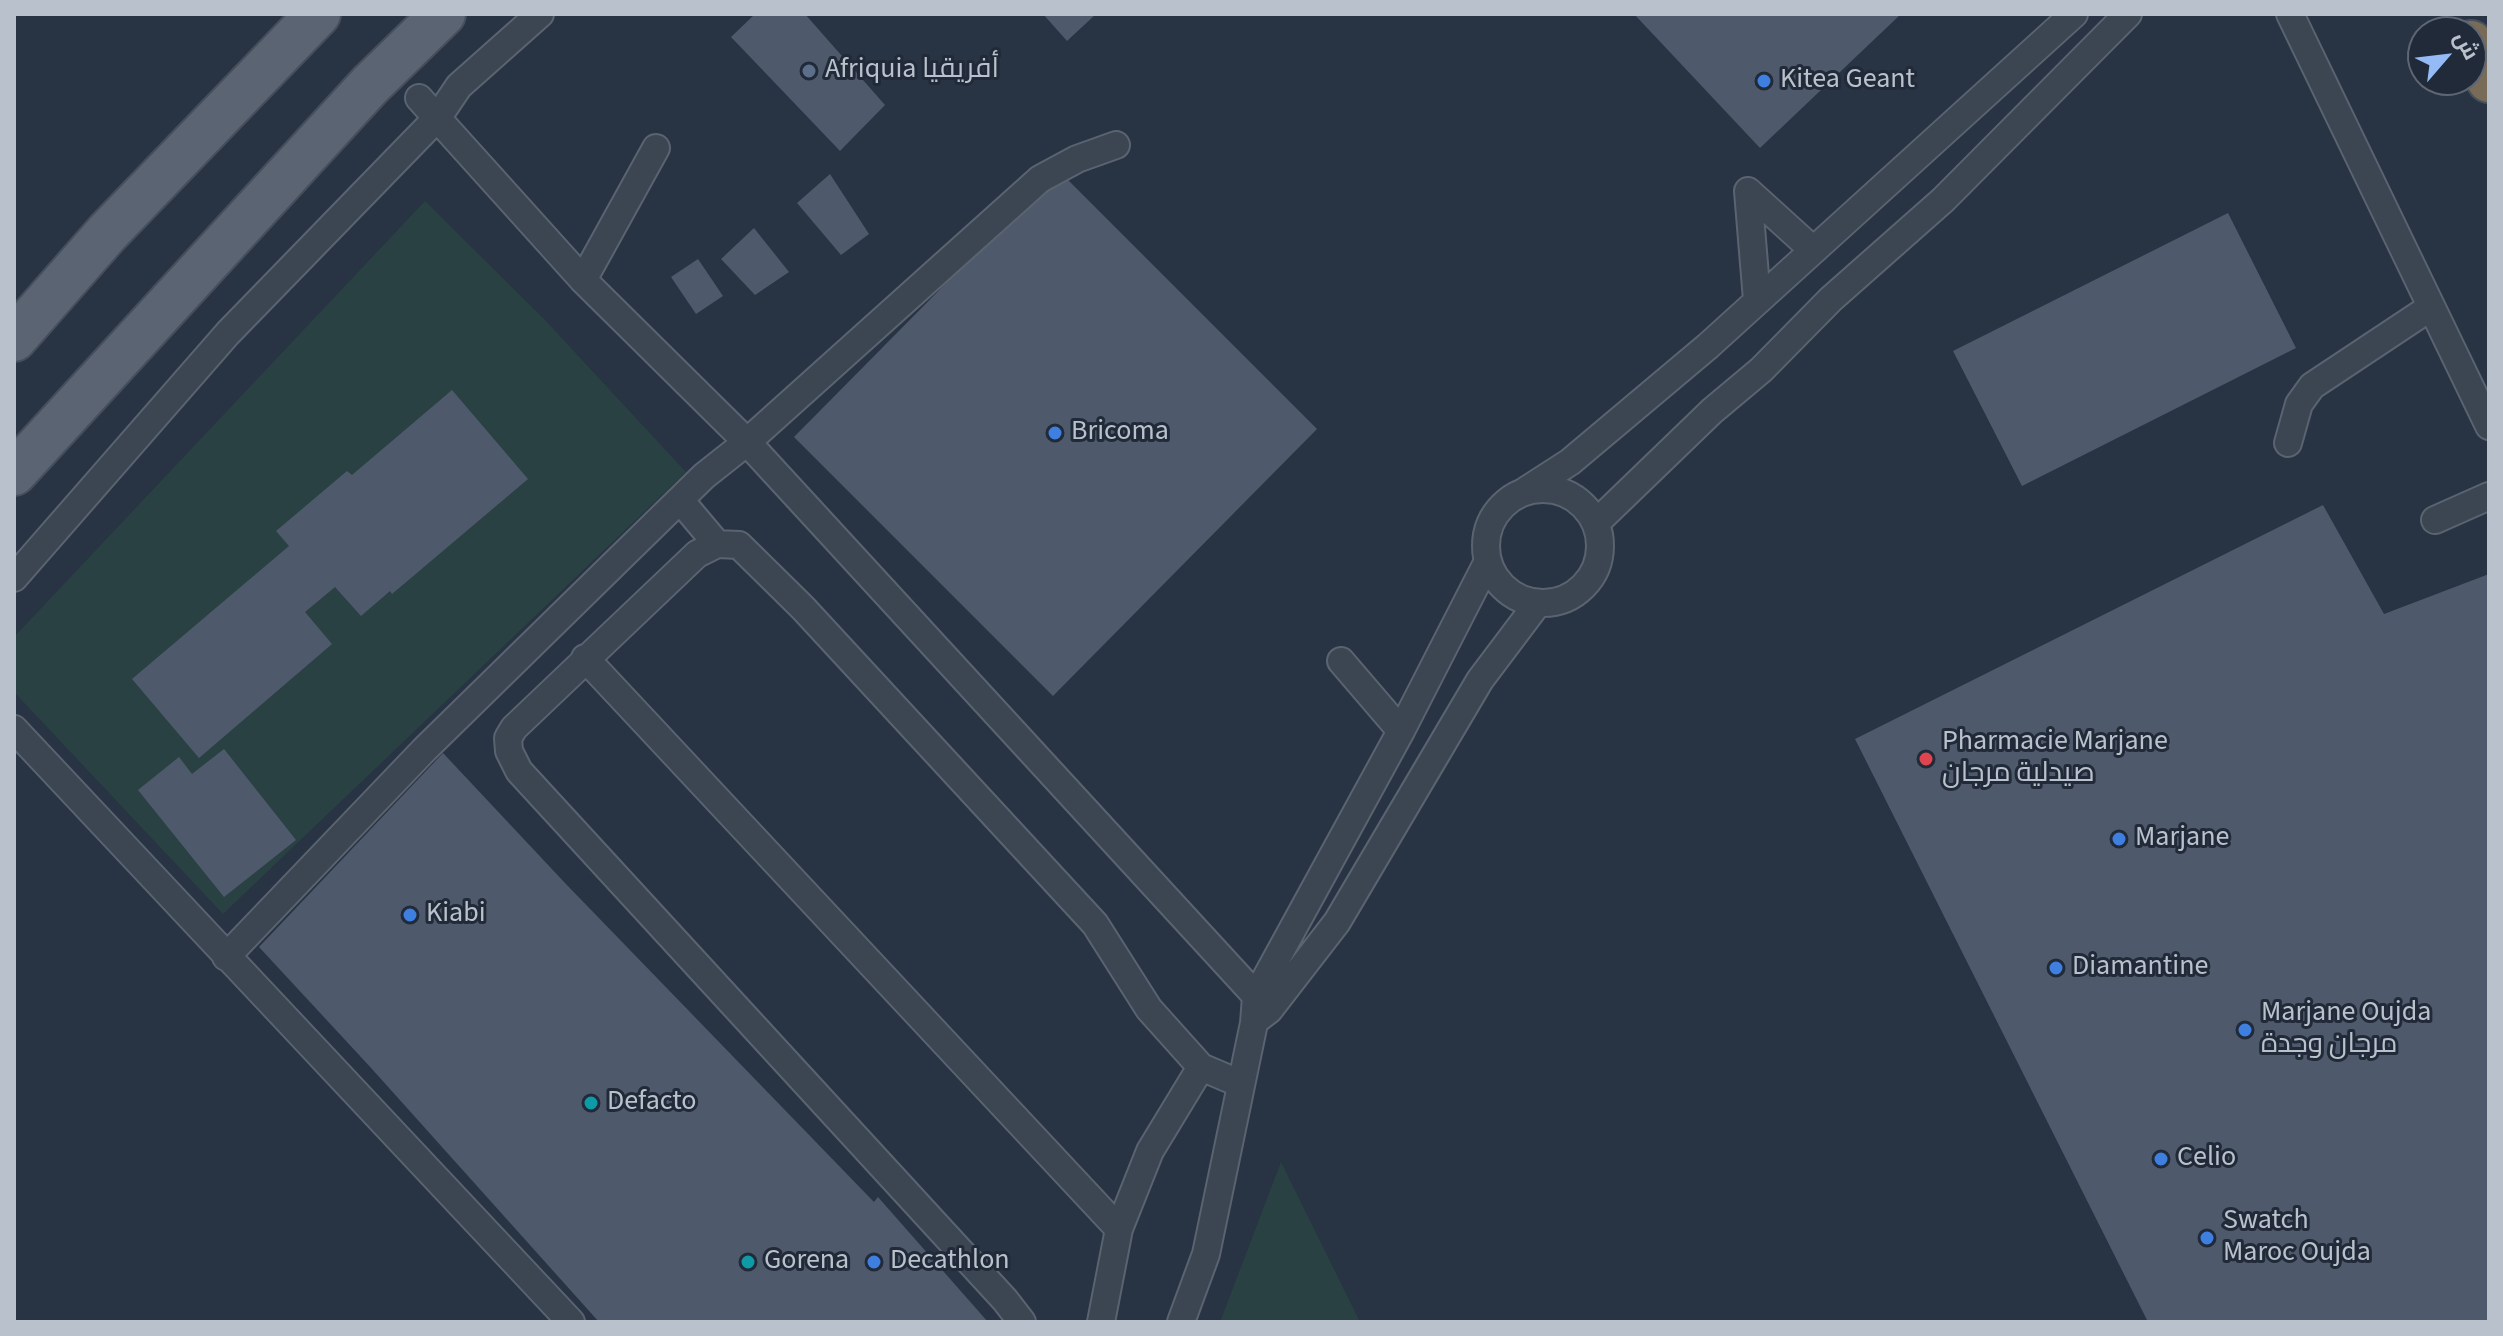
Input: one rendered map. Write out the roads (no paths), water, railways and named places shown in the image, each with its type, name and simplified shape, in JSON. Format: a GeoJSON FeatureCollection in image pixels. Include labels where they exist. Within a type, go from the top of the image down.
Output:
{"type":"FeatureCollection","features":[{"type":"Feature","properties":{"kind":"main road"},"geometry":{"type":"LineString","coordinates":[[14,339],[117,221],[318,14]]}},
{"type":"Feature","properties":{"kind":"main road"},"geometry":{"type":"LineString","coordinates":[[14,473],[370,85],[443,14]]}},
{"type":"Feature","properties":{"kind":"lane"},"geometry":{"type":"LineString","coordinates":[[14,578],[228,333],[438,117],[459,86],[540,14]]}},
{"type":"Feature","properties":{"kind":"lane"},"geometry":{"type":"LineString","coordinates":[[1525,491],[1544,488],[1569,495],[1585,507],[1596,523],[1600,556],[1593,575],[1580,590],[1563,600],[1538,603],[1518,598],[1502,586],[1487,563],[1485,543],[1489,523],[1507,500],[1570,462],[1708,346],[2074,14]]}},
{"type":"Feature","properties":{"kind":"lane"},"geometry":{"type":"LineString","coordinates":[[1596,523],[1712,411],[1761,370],[1831,299],[1943,200],[2128,14]]}},
{"type":"Feature","properties":{"kind":"lane"},"geometry":{"type":"LineString","coordinates":[[2290,14],[2489,426]]}},
{"type":"Feature","properties":{"kind":"lane"},"geometry":{"type":"LineString","coordinates":[[419,98],[583,280],[747,442],[1260,1010]]}},
{"type":"Feature","properties":{"kind":"lane"},"geometry":{"type":"LineString","coordinates":[[226,957],[424,750],[680,500],[1040,179],[1116,145]]}},
{"type":"Feature","properties":{"kind":"lane"},"geometry":{"type":"LineString","coordinates":[[583,280],[656,148]]}},
{"type":"Feature","properties":{"kind":"lane"},"geometry":{"type":"LineString","coordinates":[[1757,300],[1748,191],[1813,250]]}},
{"type":"Feature","properties":{"kind":"lane"},"geometry":{"type":"LineString","coordinates":[[2288,443],[2299,404],[2312,386],[2431,307]]}},
{"type":"Feature","properties":{"kind":"lane"},"geometry":{"type":"LineString","coordinates":[[2435,520],[2489,496]]}},
{"type":"Feature","properties":{"kind":"lane"},"geometry":{"type":"LineString","coordinates":[[680,500],[717,544]]}},
{"type":"Feature","properties":{"kind":"lane"},"geometry":{"type":"LineString","coordinates":[[1022,1322],[519,771],[509,751],[508,738],[514,728],[697,554],[717,544],[739,545],[803,608],[1095,924],[1149,1009],[1201,1067],[1241,1084]]}},
{"type":"Feature","properties":{"kind":"lane"},"geometry":{"type":"LineString","coordinates":[[1181,1322],[1206,1254],[1241,1084],[1260,1010],[1487,563]]}},
{"type":"Feature","properties":{"kind":"lane"},"geometry":{"type":"LineString","coordinates":[[1260,1010],[1337,922],[1480,680],[1538,603]]}},
{"type":"Feature","properties":{"kind":"lane"},"geometry":{"type":"LineString","coordinates":[[585,658],[1119,1229]]}},
{"type":"Feature","properties":{"kind":"lane"},"geometry":{"type":"LineString","coordinates":[[1341,661],[1401,731]]}},
{"type":"Feature","properties":{"kind":"lane"},"geometry":{"type":"LineString","coordinates":[[14,729],[571,1322]]}},
{"type":"Feature","properties":{"kind":"lane"},"geometry":{"type":"LineString","coordinates":[[1101,1322],[1119,1229],[1150,1151],[1201,1067]]}},
{"type":"Feature","properties":{"kind":"place","name":"Afriquia أفريقيا"},"geometry":{"type":"Point","coordinates":[809,71]}},
{"type":"Feature","properties":{"kind":"place","name":"Kitea Geant"},"geometry":{"type":"Point","coordinates":[1764,81]}},
{"type":"Feature","properties":{"kind":"place","name":"Bricoma"},"geometry":{"type":"Point","coordinates":[1055,433]}},
{"type":"Feature","properties":{"kind":"place","name":"Pharmacie Marjane صيدلية مرجان"},"geometry":{"type":"Point","coordinates":[1926,759]}},
{"type":"Feature","properties":{"kind":"place","name":"Marjane"},"geometry":{"type":"Point","coordinates":[2119,839]}},
{"type":"Feature","properties":{"kind":"place","name":"Kiabi"},"geometry":{"type":"Point","coordinates":[410,915]}},
{"type":"Feature","properties":{"kind":"place","name":"Diamantine"},"geometry":{"type":"Point","coordinates":[2056,968]}},
{"type":"Feature","properties":{"kind":"place","name":"Marjane Oujda مرجان وجدة"},"geometry":{"type":"Point","coordinates":[2245,1030]}},
{"type":"Feature","properties":{"kind":"place","name":"Defacto"},"geometry":{"type":"Point","coordinates":[591,1103]}},
{"type":"Feature","properties":{"kind":"place","name":"Celio"},"geometry":{"type":"Point","coordinates":[2161,1159]}},
{"type":"Feature","properties":{"kind":"place","name":"Swatch Maroc Oujda"},"geometry":{"type":"Point","coordinates":[2207,1238]}},
{"type":"Feature","properties":{"kind":"place","name":"Gorena"},"geometry":{"type":"Point","coordinates":[748,1262]}},
{"type":"Feature","properties":{"kind":"place","name":"Decathlon"},"geometry":{"type":"Point","coordinates":[874,1262]}}]}
